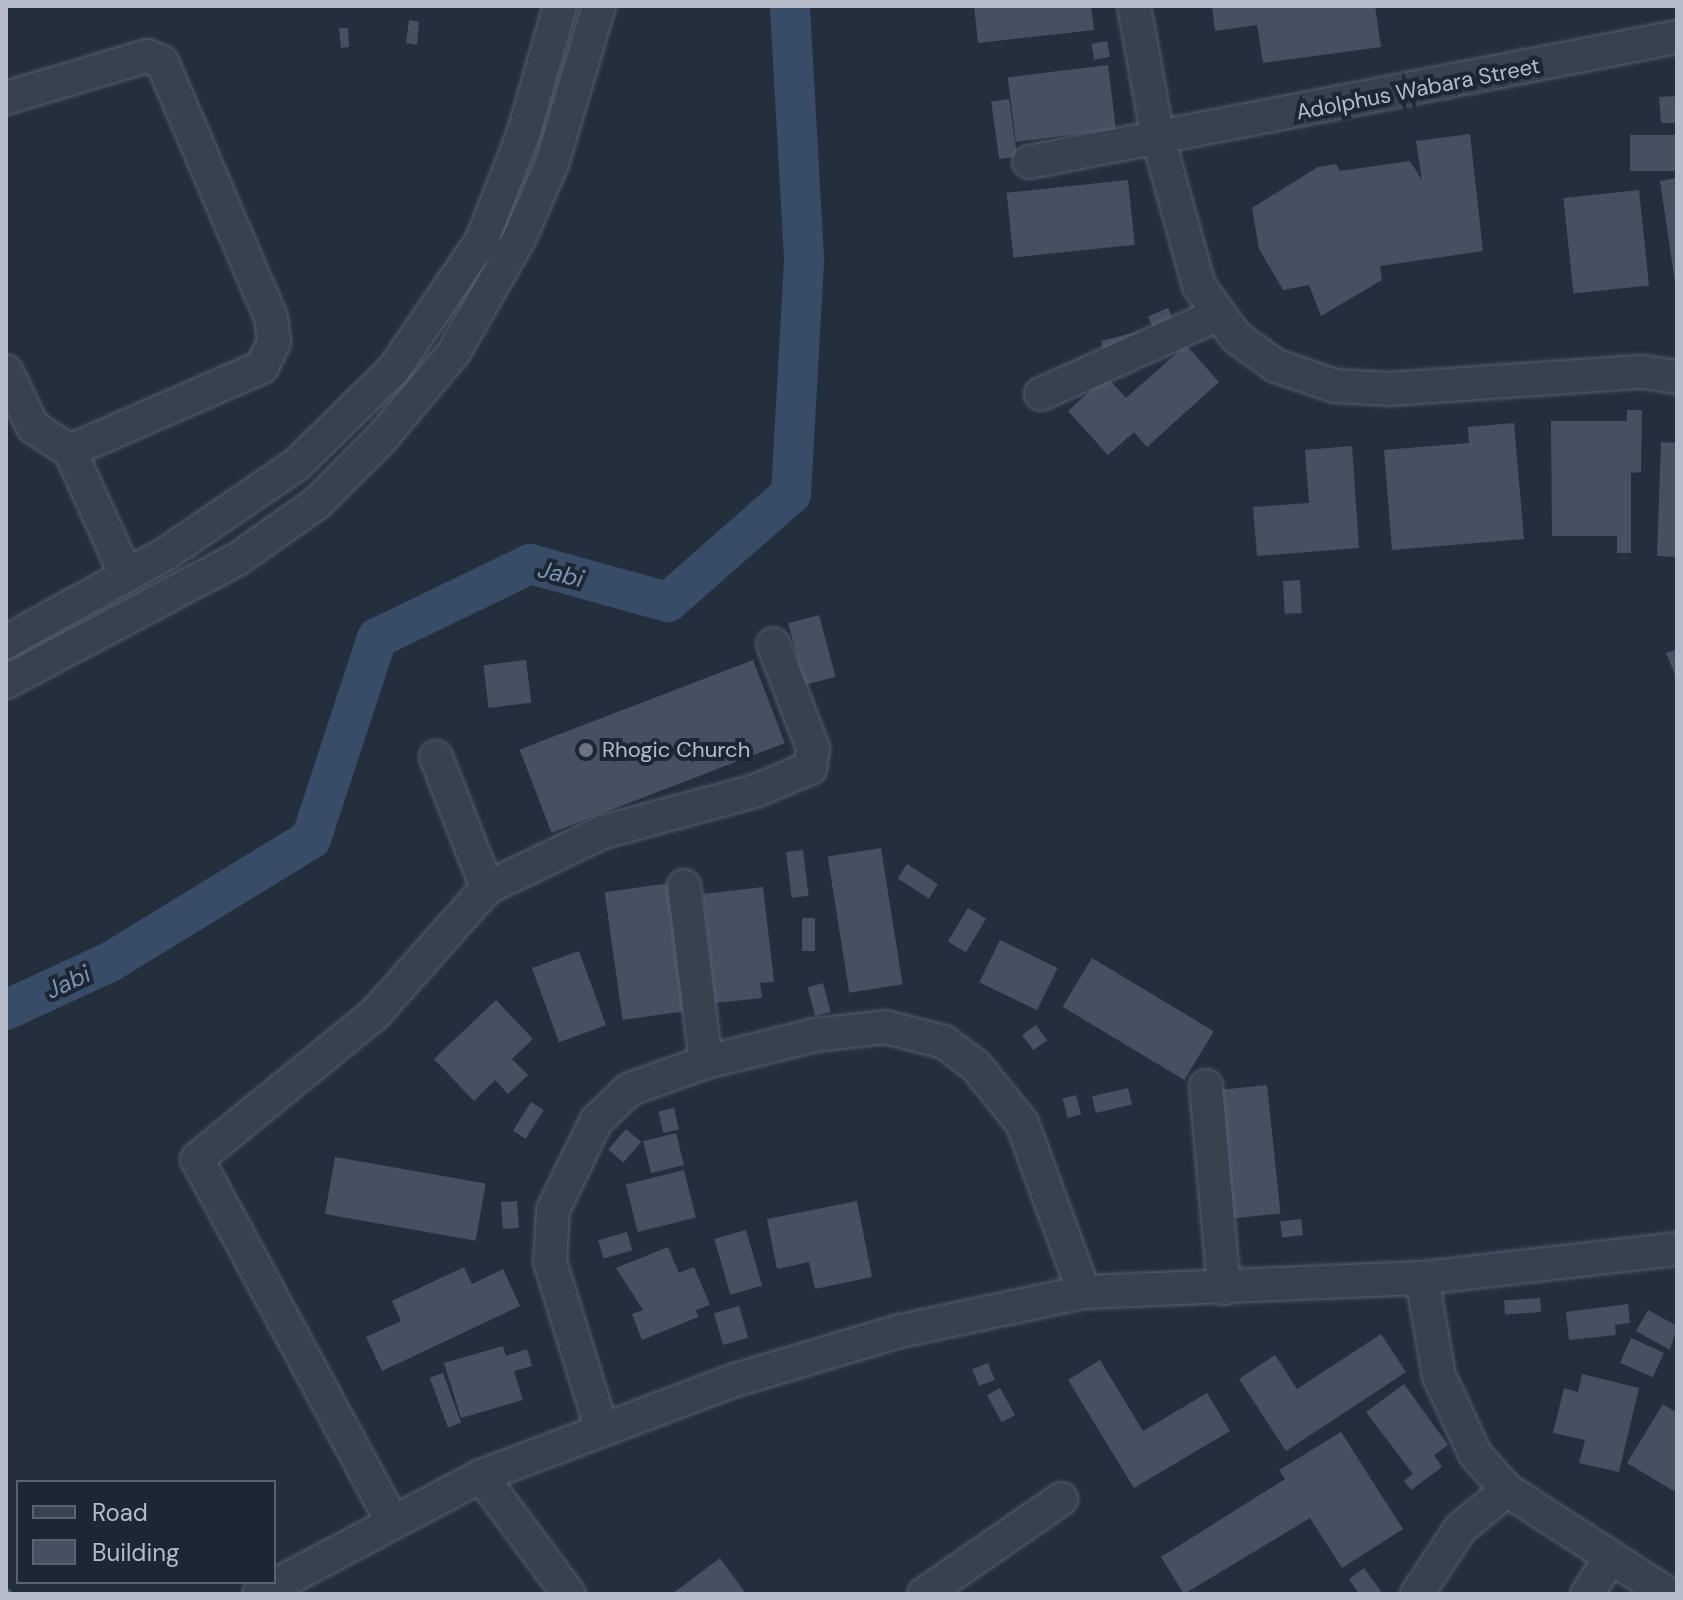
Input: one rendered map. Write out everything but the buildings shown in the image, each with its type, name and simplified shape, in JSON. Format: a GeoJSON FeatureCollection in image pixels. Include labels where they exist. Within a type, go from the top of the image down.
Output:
{"type":"FeatureCollection","features":[{"type":"Feature","properties":{"kind":"street"},"geometry":{"type":"LineString","coordinates":[[6,642],[126,575],[296,465],[394,369],[482,240],[524,132],[560,6]]}},
{"type":"Feature","properties":{"kind":"street"},"geometry":{"type":"LineString","coordinates":[[6,682],[239,558],[317,503],[381,439],[454,352],[519,239],[552,164],[599,6]]}},
{"type":"Feature","properties":{"kind":"street"},"geometry":{"type":"LineString","coordinates":[[1134,6],[1158,138],[1199,286],[1219,314],[1276,366],[1335,386],[1390,389],[1642,372],[1677,377]]}},
{"type":"Feature","properties":{"kind":"street","name":"Adolphus Wabara Street"},"geometry":{"type":"LineString","coordinates":[[1029,162],[1677,37]]}},
{"type":"Feature","properties":{"kind":"street"},"geometry":{"type":"LineString","coordinates":[[6,98],[147,56],[162,62],[271,318],[274,342],[262,367],[70,451]]}},
{"type":"Feature","properties":{"kind":"street"},"geometry":{"type":"LineString","coordinates":[[1041,394],[1219,314]]}},
{"type":"Feature","properties":{"kind":"street"},"geometry":{"type":"LineString","coordinates":[[6,371],[33,427],[70,451],[126,575]]}},
{"type":"Feature","properties":{"kind":"street"},"geometry":{"type":"LineString","coordinates":[[393,1523],[197,1159],[375,1014],[487,888],[603,832],[755,791],[810,768],[813,748],[773,644]]}},
{"type":"Feature","properties":{"kind":"street"},"geometry":{"type":"LineString","coordinates":[[436,757],[487,888]]}},
{"type":"Feature","properties":{"kind":"street"},"geometry":{"type":"LineString","coordinates":[[684,886],[706,1062]]}},
{"type":"Feature","properties":{"kind":"street"},"geometry":{"type":"LineString","coordinates":[[602,1430],[550,1262],[553,1210],[596,1121],[630,1089],[706,1062],[815,1035],[885,1027],[944,1042],[976,1066],[1022,1123],[1084,1292]]}},
{"type":"Feature","properties":{"kind":"street"},"geometry":{"type":"LineString","coordinates":[[1206,1086],[1224,1288]]}},
{"type":"Feature","properties":{"kind":"street"},"geometry":{"type":"LineString","coordinates":[[259,1594],[481,1476],[732,1381],[900,1331],[1084,1292],[1422,1278],[1677,1249]]}},
{"type":"Feature","properties":{"kind":"street"},"geometry":{"type":"LineString","coordinates":[[1422,1278],[1452,1412],[1475,1454],[1507,1490],[1668,1594]]}},
{"type":"Feature","properties":{"kind":"street"},"geometry":{"type":"LineString","coordinates":[[481,1476],[569,1594]]}},
{"type":"Feature","properties":{"kind":"street"},"geometry":{"type":"LineString","coordinates":[[1417,1594],[1460,1529],[1507,1490]]}},
{"type":"Feature","properties":{"kind":"street"},"geometry":{"type":"LineString","coordinates":[[924,1594],[1061,1499]]}},
{"type":"Feature","properties":{"kind":"street"},"geometry":{"type":"LineString","coordinates":[[1587,1594],[1611,1557]]}},
{"type":"Feature","properties":{"kind":"path"},"geometry":{"type":"LineString","coordinates":[[6,1589],[12,1594]]}},
{"type":"Feature","properties":{"kind":"waterway","name":"Jabi"},"geometry":{"type":"LineString","coordinates":[[6,1010],[110,962],[311,839],[377,638],[530,564],[668,602],[791,494],[804,258],[790,6]]}},
{"type":"Feature","properties":{"kind":"place","name":"Rhogic Church"},"geometry":{"type":"Point","coordinates":[586,750]}}]}
